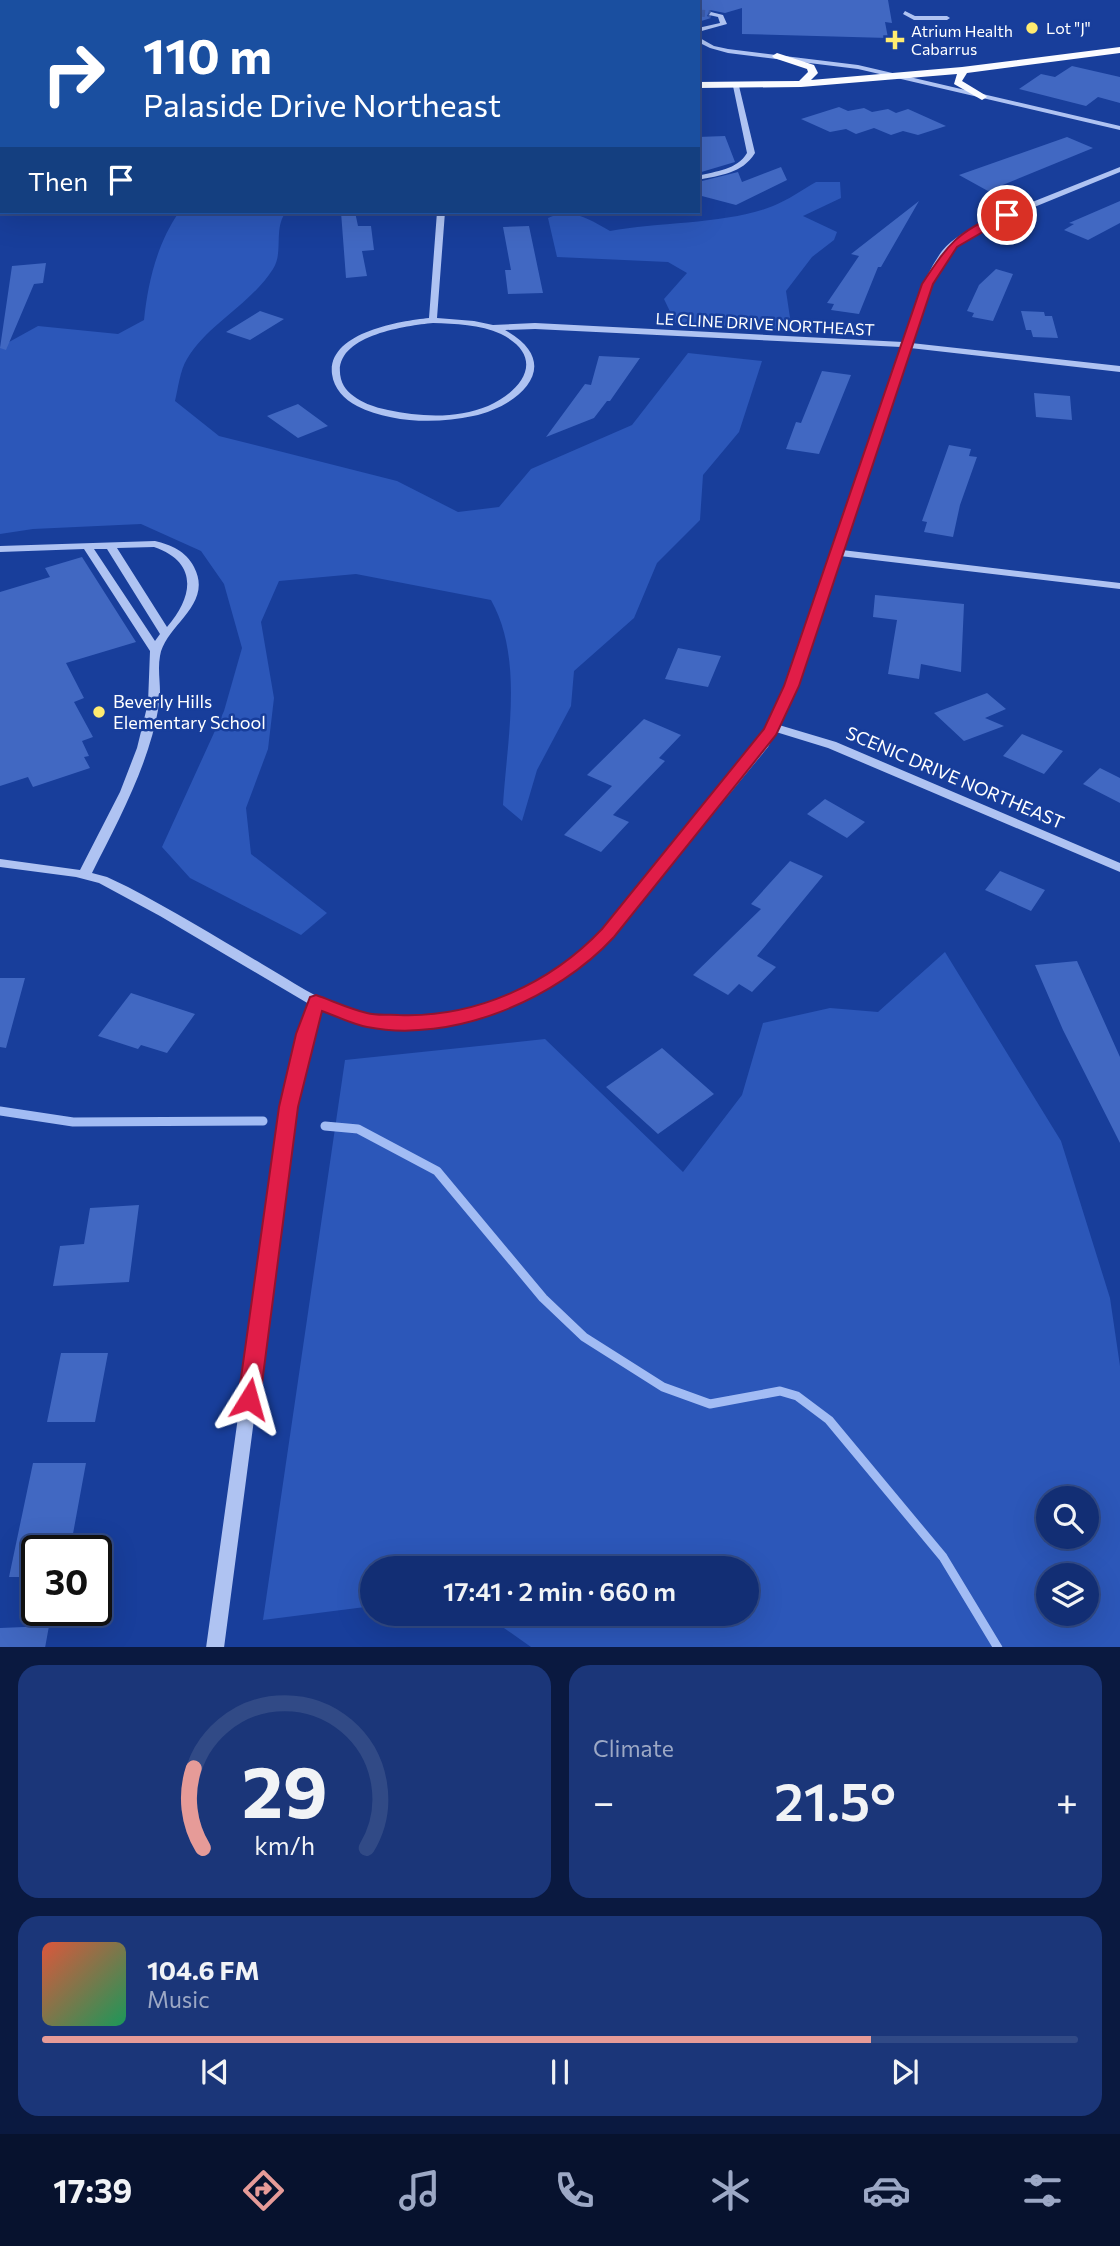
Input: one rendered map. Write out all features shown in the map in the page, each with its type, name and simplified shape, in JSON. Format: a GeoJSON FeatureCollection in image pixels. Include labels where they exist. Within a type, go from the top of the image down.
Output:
{"type":"FeatureCollection","features":[{"type":"Feature","properties":{"kind":"main road"},"geometry":{"type":"LineString","coordinates":[[891,76],[907,69],[1120,40]]}},
{"type":"Feature","properties":{"kind":"main road"},"geometry":{"type":"LineString","coordinates":[[700,85],[801,83],[962,71],[1120,50]]}},
{"type":"Feature","properties":{"kind":"main road"},"geometry":{"type":"LineString","coordinates":[[777,56],[811,67],[813,73],[801,83]]}},
{"type":"Feature","properties":{"kind":"main road"},"geometry":{"type":"LineString","coordinates":[[962,71],[957,82],[982,97]]}},
{"type":"Feature","properties":{"kind":"street"},"geometry":{"type":"LineString","coordinates":[[905,9],[914,18],[947,18]]}},
{"type":"Feature","properties":{"kind":"street"},"geometry":{"type":"LineString","coordinates":[[700,30],[724,24],[720,16],[711,13]]}},
{"type":"Feature","properties":{"kind":"street"},"geometry":{"type":"LineString","coordinates":[[700,40],[712,47],[837,63],[1120,128]]}},
{"type":"Feature","properties":{"kind":"street"},"geometry":{"type":"LineString","coordinates":[[700,177],[728,170],[749,159],[751,153],[736,86]]}},
{"type":"Feature","properties":{"kind":"street"},"geometry":{"type":"LineString","coordinates":[[0,863],[84,875],[127,892],[316,1002],[368,1020],[419,1022],[501,1004],[549,983],[585,958],[608,933],[764,744],[792,686],[927,284],[953,245],[985,224],[1120,169]]}},
{"type":"Feature","properties":{"kind":"street"},"geometry":{"type":"LineString","coordinates":[[433,320],[441,214]]}},
{"type":"Feature","properties":{"kind":"street"},"geometry":{"type":"LineString","coordinates":[[433,320],[492,328],[520,344],[532,366],[529,377],[521,388],[491,407],[447,417],[400,416],[361,404],[338,384],[335,376],[337,361],[352,343],[396,325],[433,320]]}},
{"type":"Feature","properties":{"kind":"street","name":"LE CLINE DRIVE NORTHEAST"},"geometry":{"type":"LineString","coordinates":[[492,328],[535,326],[906,345],[1120,369]]}},
{"type":"Feature","properties":{"kind":"street"},"geometry":{"type":"LineString","coordinates":[[109,544],[166,634]]}},
{"type":"Feature","properties":{"kind":"street"},"geometry":{"type":"LineString","coordinates":[[0,549],[155,544],[171,548],[184,556],[191,569],[192,585],[188,604],[156,651],[154,704],[142,744],[118,810],[84,875]]}},
{"type":"Feature","properties":{"kind":"street"},"geometry":{"type":"LineString","coordinates":[[86,545],[156,651]]}},
{"type":"Feature","properties":{"kind":"street"},"geometry":{"type":"LineString","coordinates":[[836,552],[1120,586]]}},
{"type":"Feature","properties":{"kind":"street","name":"SCENIC DRIVE NORTHEAST"},"geometry":{"type":"LineString","coordinates":[[773,727],[832,745],[1120,868]]}},
{"type":"Feature","properties":{"kind":"street"},"geometry":{"type":"LineString","coordinates":[[215,1647],[288,1107],[305,1034],[316,1002]]}},
{"type":"Feature","properties":{"kind":"shaded area"},"geometry":{"type":"Polygon","coordinates":[[[816,182],[840,182],[841,198],[803,216],[837,232],[834,240],[812,257],[786,291],[792,331],[676,324],[664,299],[687,273],[668,262],[557,257],[548,218],[573,214],[610,231],[715,219],[773,206],[816,182]]]}},
{"type":"Feature","properties":{"kind":"shaded area"},"geometry":{"type":"Polygon","coordinates":[[[178,214],[285,214],[280,226],[278,255],[273,269],[253,293],[196,346],[183,369],[175,401],[219,436],[397,481],[458,512],[499,507],[531,469],[632,425],[688,353],[762,361],[739,432],[703,475],[700,520],[657,563],[634,618],[574,671],[571,706],[537,770],[522,821],[503,805],[510,727],[510,673],[501,623],[491,600],[356,574],[279,581],[261,622],[274,698],[268,749],[246,808],[251,854],[327,913],[301,935],[190,878],[162,847],[224,711],[242,648],[224,584],[201,551],[141,524],[33,529],[0,534],[0,347],[38,326],[118,334],[144,320],[155,264],[178,214]]]}},
{"type":"Feature","properties":{"kind":"shaded area"},"geometry":{"type":"Polygon","coordinates":[[[945,952],[1061,1141],[1110,1298],[1120,1366],[1120,1647],[531,1647],[501,1626],[759,1626],[759,1556],[360,1556],[360,1608],[263,1620],[345,1060],[545,1039],[683,1172],[742,1095],[763,1023],[830,1008],[878,1012],[945,952]]]}},
{"type":"Feature","properties":{"kind":"building"},"geometry":{"type":"Polygon","coordinates":[[[700,0],[888,0],[892,23],[885,22],[888,38],[742,34],[742,8],[725,13],[710,10],[707,16],[711,18],[700,21],[700,0]]]}},
{"type":"Feature","properties":{"kind":"building"},"geometry":{"type":"Polygon","coordinates":[[[1072,66],[1120,77],[1120,103],[1098,97],[1086,106],[1019,89],[1041,74],[1055,77],[1072,66]]]}},
{"type":"Feature","properties":{"kind":"building"},"geometry":{"type":"Polygon","coordinates":[[[839,107],[848,111],[864,108],[872,112],[888,109],[896,113],[908,109],[946,126],[918,135],[903,131],[891,135],[874,128],[856,134],[846,129],[830,132],[801,119],[839,107]]]}},
{"type":"Feature","properties":{"kind":"building"},"geometry":{"type":"Polygon","coordinates":[[[725,136],[735,162],[700,172],[700,137],[725,136]]]}},
{"type":"Feature","properties":{"kind":"building"},"geometry":{"type":"Polygon","coordinates":[[[1067,137],[1093,148],[988,191],[959,175],[1067,137]]]}},
{"type":"Feature","properties":{"kind":"building"},"geometry":{"type":"Polygon","coordinates":[[[781,167],[787,180],[736,205],[700,196],[700,182],[738,172],[742,182],[781,167]]]}},
{"type":"Feature","properties":{"kind":"building"},"geometry":{"type":"Polygon","coordinates":[[[919,201],[881,267],[878,267],[859,314],[831,310],[834,304],[827,303],[859,256],[851,254],[919,201]]]}},
{"type":"Feature","properties":{"kind":"building"},"geometry":{"type":"Polygon","coordinates":[[[1120,201],[1120,223],[1088,240],[1064,230],[1074,224],[1069,223],[1120,201]]]}},
{"type":"Feature","properties":{"kind":"building"},"geometry":{"type":"Polygon","coordinates":[[[341,214],[355,214],[358,226],[371,226],[374,250],[362,251],[367,276],[346,278],[341,214]]]}},
{"type":"Feature","properties":{"kind":"building"},"geometry":{"type":"Polygon","coordinates":[[[529,226],[543,293],[508,294],[505,270],[511,270],[503,227],[529,226]]]}},
{"type":"Feature","properties":{"kind":"building"},"geometry":{"type":"Polygon","coordinates":[[[46,263],[43,283],[34,284],[6,350],[0,348],[12,266],[46,263]]]}},
{"type":"Feature","properties":{"kind":"building"},"geometry":{"type":"Polygon","coordinates":[[[996,269],[1013,274],[993,321],[972,317],[974,313],[967,311],[979,285],[996,269]]]}},
{"type":"Feature","properties":{"kind":"building"},"geometry":{"type":"Polygon","coordinates":[[[260,311],[284,319],[250,340],[226,332],[260,311]]]}},
{"type":"Feature","properties":{"kind":"building"},"geometry":{"type":"Polygon","coordinates":[[[1021,311],[1044,312],[1045,316],[1052,316],[1058,338],[1033,337],[1031,330],[1026,330],[1021,311]]]}},
{"type":"Feature","properties":{"kind":"building"},"geometry":{"type":"Polygon","coordinates":[[[599,356],[640,358],[610,401],[607,401],[594,418],[546,437],[585,384],[591,385],[599,356]]]}},
{"type":"Feature","properties":{"kind":"building"},"geometry":{"type":"Polygon","coordinates":[[[822,371],[851,375],[819,454],[786,449],[796,422],[801,423],[822,371]]]}},
{"type":"Feature","properties":{"kind":"building"},"geometry":{"type":"Polygon","coordinates":[[[1034,393],[1070,396],[1072,420],[1036,417],[1034,393]]]}},
{"type":"Feature","properties":{"kind":"building"},"geometry":{"type":"Polygon","coordinates":[[[298,404],[328,426],[298,438],[267,416],[298,404]]]}},
{"type":"Feature","properties":{"kind":"building"},"geometry":{"type":"Polygon","coordinates":[[[949,445],[971,449],[969,456],[977,457],[960,505],[953,537],[924,532],[927,522],[922,521],[949,445]]]}},
{"type":"Feature","properties":{"kind":"building"},"geometry":{"type":"Polygon","coordinates":[[[82,557],[136,642],[66,663],[84,698],[74,702],[93,737],[82,741],[89,756],[84,757],[90,768],[33,787],[28,777],[0,786],[0,592],[50,577],[45,568],[82,557]]]}},
{"type":"Feature","properties":{"kind":"building"},"geometry":{"type":"Polygon","coordinates":[[[875,595],[964,604],[961,672],[921,664],[919,679],[888,674],[897,620],[873,617],[875,595]]]}},
{"type":"Feature","properties":{"kind":"building"},"geometry":{"type":"Polygon","coordinates":[[[678,648],[721,656],[708,687],[665,679],[678,648]]]}},
{"type":"Feature","properties":{"kind":"building"},"geometry":{"type":"Polygon","coordinates":[[[987,693],[1006,709],[985,718],[1004,726],[964,741],[934,713],[987,693]]]}},
{"type":"Feature","properties":{"kind":"building"},"geometry":{"type":"Polygon","coordinates":[[[644,719],[681,735],[659,758],[665,761],[613,815],[629,822],[601,852],[564,835],[612,786],[587,775],[644,719]]]}},
{"type":"Feature","properties":{"kind":"building"},"geometry":{"type":"Polygon","coordinates":[[[1022,734],[1063,751],[1044,774],[1003,756],[1022,734]]]}},
{"type":"Feature","properties":{"kind":"building"},"geometry":{"type":"Polygon","coordinates":[[[1100,768],[1120,778],[1120,803],[1083,784],[1100,768]]]}},
{"type":"Feature","properties":{"kind":"building"},"geometry":{"type":"Polygon","coordinates":[[[825,799],[865,822],[847,838],[807,814],[825,799]]]}},
{"type":"Feature","properties":{"kind":"building"},"geometry":{"type":"Polygon","coordinates":[[[790,861],[823,876],[757,956],[776,967],[752,992],[739,984],[728,995],[693,975],[761,909],[751,904],[790,861]]]}},
{"type":"Feature","properties":{"kind":"building"},"geometry":{"type":"Polygon","coordinates":[[[1000,871],[1045,890],[1031,911],[985,890],[1000,871]]]}},
{"type":"Feature","properties":{"kind":"building"},"geometry":{"type":"Polygon","coordinates":[[[1077,961],[1120,1057],[1120,1143],[1063,1030],[1035,965],[1077,961]]]}},
{"type":"Feature","properties":{"kind":"building"},"geometry":{"type":"Polygon","coordinates":[[[0,978],[25,978],[6,1048],[0,1047],[0,978]]]}},
{"type":"Feature","properties":{"kind":"building"},"geometry":{"type":"Polygon","coordinates":[[[131,993],[195,1014],[167,1053],[141,1045],[138,1049],[98,1036],[131,993]]]}},
{"type":"Feature","properties":{"kind":"building"},"geometry":{"type":"Polygon","coordinates":[[[662,1048],[714,1094],[658,1134],[606,1087],[662,1048]]]}},
{"type":"Feature","properties":{"kind":"building"},"geometry":{"type":"Polygon","coordinates":[[[139,1205],[129,1282],[53,1286],[60,1246],[84,1244],[90,1208],[139,1205]]]}},
{"type":"Feature","properties":{"kind":"building"},"geometry":{"type":"Polygon","coordinates":[[[61,1353],[108,1353],[95,1422],[47,1422],[61,1353]]]}},
{"type":"Feature","properties":{"kind":"building"},"geometry":{"type":"Polygon","coordinates":[[[33,1463],[86,1463],[73,1535],[21,1535],[21,1577],[9,1577],[33,1463]]]}},
{"type":"Feature","properties":{"kind":"building"},"geometry":{"type":"Polygon","coordinates":[[[49,1626],[45,1647],[0,1647],[0,1628],[49,1626]]]}},
{"type":"Feature","properties":{"kind":"waterway"},"geometry":{"type":"LineString","coordinates":[[0,1111],[73,1122],[263,1121]]}},
{"type":"Feature","properties":{"kind":"waterway"},"geometry":{"type":"LineString","coordinates":[[325,1126],[358,1129],[437,1171],[543,1298],[584,1337],[663,1387],[710,1404],[780,1391],[797,1396],[829,1420],[943,1557],[997,1647]]}},
{"type":"Feature","properties":{"kind":"tunnel"},"geometry":{"type":"LineString","coordinates":[[700,13],[711,14]]}},
{"type":"Feature","properties":{"kind":"place","name":"Lot \"J\""},"geometry":{"type":"Point","coordinates":[1032,28]}},
{"type":"Feature","properties":{"kind":"place","name":"Atrium Health Cabarrus"},"geometry":{"type":"Point","coordinates":[895,40]}},
{"type":"Feature","properties":{"kind":"place","name":"Beverly Hills Elementary School"},"geometry":{"type":"Point","coordinates":[99,712]}},
{"type":"Feature","properties":{"kind":"route"},"geometry":{"type":"LineString","coordinates":[[249,1399],[288,1107],[305,1034],[316,1002],[368,1020],[419,1022],[445,1019],[501,1004],[549,983],[585,958],[608,933],[764,744],[792,686],[927,284],[953,245],[985,224],[1007,215]]}}]}
